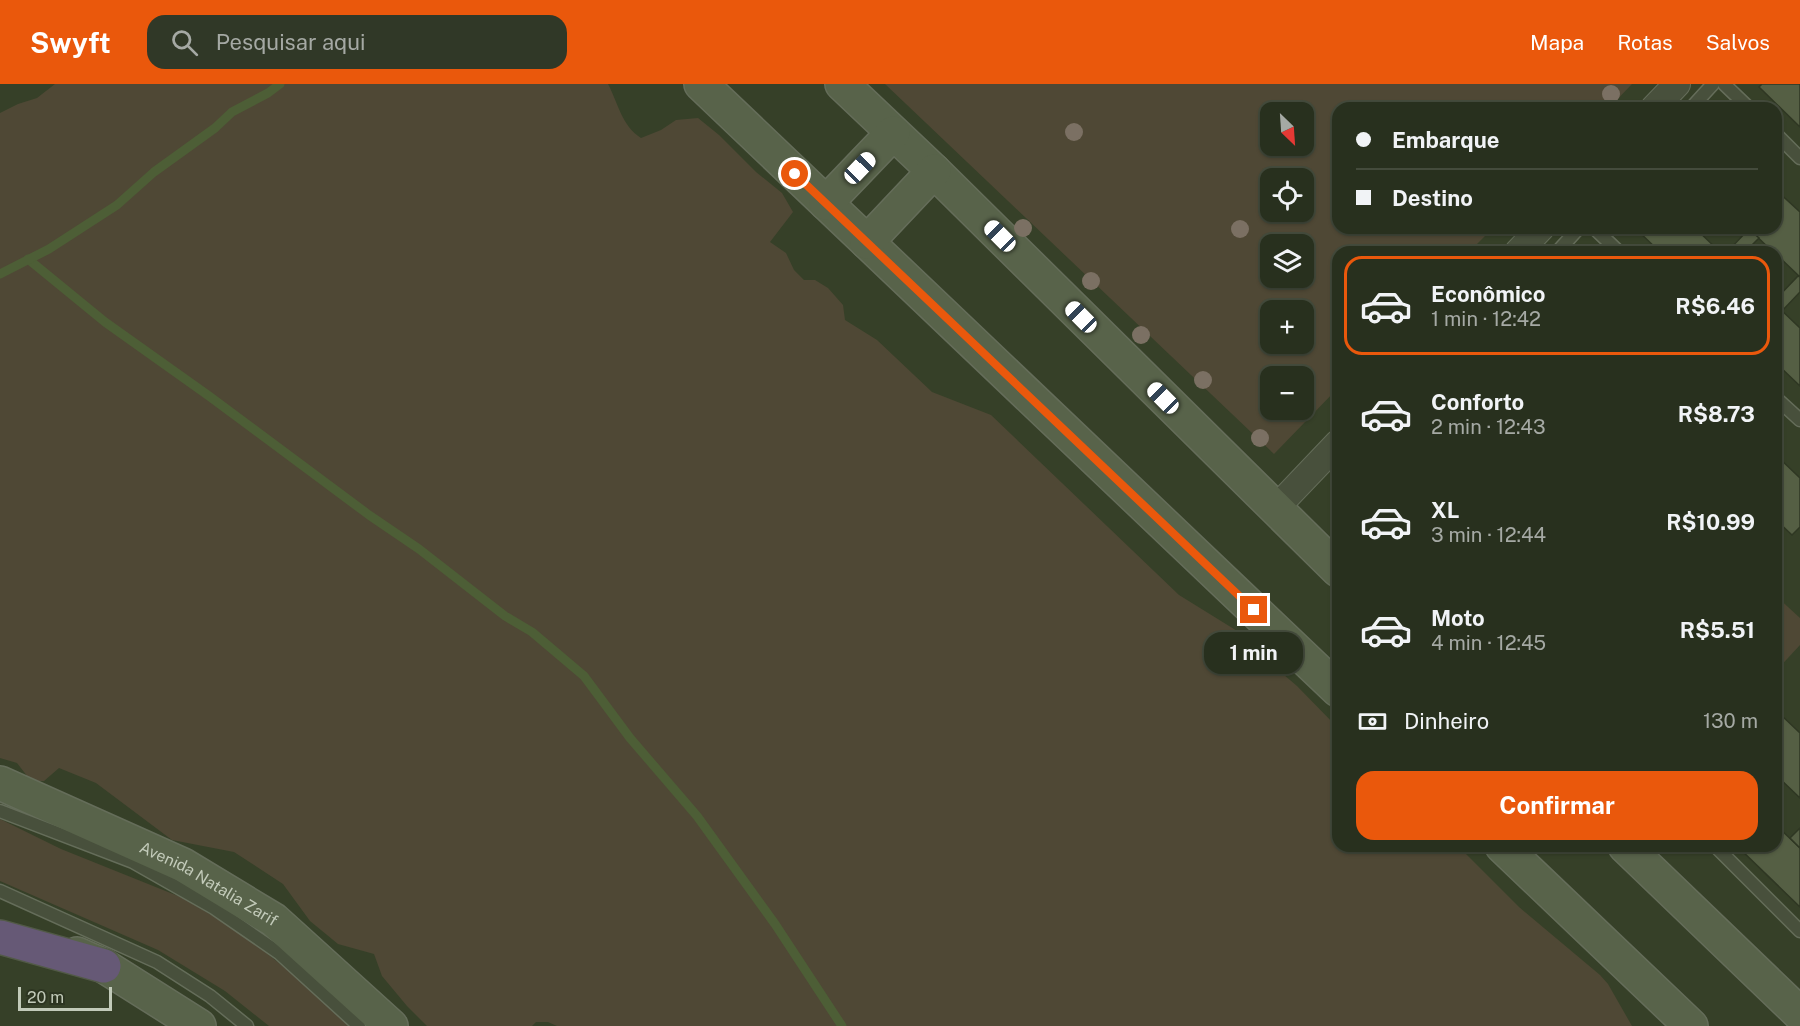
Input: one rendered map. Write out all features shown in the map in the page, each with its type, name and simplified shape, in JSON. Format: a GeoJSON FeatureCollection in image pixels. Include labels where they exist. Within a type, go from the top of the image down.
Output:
{"type":"FeatureCollection","features":[{"type":"Feature","properties":{"kind":"highway"},"geometry":{"type":"LineString","coordinates":[[0,937],[121,964]]}},
{"type":"Feature","properties":{"kind":"street"},"geometry":{"type":"LineString","coordinates":[[701,84],[1332,684]]}},
{"type":"Feature","properties":{"kind":"street"},"geometry":{"type":"LineString","coordinates":[[842,84],[934,171],[1332,564]]}},
{"type":"Feature","properties":{"kind":"street"},"geometry":{"type":"LineString","coordinates":[[1660,102],[1677,84]]}},
{"type":"Feature","properties":{"kind":"street"},"geometry":{"type":"LineString","coordinates":[[826,203],[893,133]]}},
{"type":"Feature","properties":{"kind":"street"},"geometry":{"type":"LineString","coordinates":[[867,242],[934,171]]}},
{"type":"Feature","properties":{"kind":"street"},"geometry":{"type":"LineString","coordinates":[[1524,246],[1535,234]]}},
{"type":"Feature","properties":{"kind":"street"},"geometry":{"type":"LineString","coordinates":[[1275,509],[1332,448]]}},
{"type":"Feature","properties":{"kind":"street","name":"Avenida Natalia Zarif"},"geometry":{"type":"LineString","coordinates":[[0,783],[183,865],[274,920],[391,1026]]}},
{"type":"Feature","properties":{"kind":"street"},"geometry":{"type":"LineString","coordinates":[[1508,852],[1691,1026]]}},
{"type":"Feature","properties":{"kind":"street"},"geometry":{"type":"LineString","coordinates":[[1631,852],[1800,1014]]}},
{"type":"Feature","properties":{"kind":"street"},"geometry":{"type":"LineString","coordinates":[[0,921],[121,964],[199,1026]]}},
{"type":"Feature","properties":{"kind":"lane"},"geometry":{"type":"LineString","coordinates":[[1696,102],[1713,84]]}},
{"type":"Feature","properties":{"kind":"lane"},"geometry":{"type":"LineString","coordinates":[[1724,84],[1743,102]]}},
{"type":"Feature","properties":{"kind":"lane"},"geometry":{"type":"LineString","coordinates":[[1782,140],[1800,158]]}},
{"type":"Feature","properties":{"kind":"lane"},"geometry":{"type":"LineString","coordinates":[[1562,246],[1574,234]]}},
{"type":"Feature","properties":{"kind":"lane"},"geometry":{"type":"LineString","coordinates":[[1600,234],[1613,246]]}},
{"type":"Feature","properties":{"kind":"lane"},"geometry":{"type":"LineString","coordinates":[[1782,404],[1800,420]]}},
{"type":"Feature","properties":{"kind":"lane"},"geometry":{"type":"LineString","coordinates":[[0,811],[133,862],[214,908],[279,953],[359,1026]]}},
{"type":"Feature","properties":{"kind":"lane"},"geometry":{"type":"LineString","coordinates":[[1721,852],[1800,931]]}},
{"type":"Feature","properties":{"kind":"lane"},"geometry":{"type":"LineString","coordinates":[[0,891],[157,962],[210,996],[248,1026]]}},
{"type":"Feature","properties":{"kind":"lane"},"geometry":{"type":"LineString","coordinates":[[121,964],[157,962]]}},
{"type":"Feature","properties":{"kind":"shaded area"},"geometry":{"type":"Polygon","coordinates":[[[55,84],[608,84],[625,121],[641,138],[661,130],[676,120],[698,118],[782,193],[793,212],[770,242],[786,253],[794,270],[804,280],[815,280],[828,288],[843,305],[845,320],[877,340],[932,392],[991,415],[1179,595],[1242,634],[1332,722],[1332,852],[1464,852],[1519,907],[1600,975],[1608,984],[1632,1026],[557,1026],[548,1022],[536,1022],[532,1026],[427,1026],[382,976],[374,954],[338,944],[310,921],[283,884],[234,852],[172,840],[96,783],[59,768],[44,781],[31,781],[17,763],[0,758],[0,113],[37,98],[55,84]]]}},
{"type":"Feature","properties":{"kind":"shaded area"},"geometry":{"type":"Polygon","coordinates":[[[885,84],[1632,84],[1615,102],[1332,102],[1332,234],[1487,234],[1475,246],[1332,246],[1332,394],[1314,413],[1314,366],[1260,366],[1260,420],[1307,420],[1274,454],[885,84]]]}},
{"type":"Feature","properties":{"kind":"shaded area"},"geometry":{"type":"Polygon","coordinates":[[[1782,602],[1800,618],[1800,645],[1782,664],[1782,602]]]}},
{"type":"Feature","properties":{"kind":"shaded area"},"geometry":{"type":"Polygon","coordinates":[[[0,819],[61,849],[183,898],[243,934],[290,972],[349,1026],[269,1026],[225,991],[158,950],[0,881],[0,819]]]}},
{"type":"Feature","properties":{"kind":"building"},"geometry":{"type":"Polygon","coordinates":[[[1762,84],[1800,84],[1800,127],[1782,109],[1782,102],[1774,102],[1759,87],[1762,84]]]}},
{"type":"Feature","properties":{"kind":"building"},"geometry":{"type":"Polygon","coordinates":[[[1782,196],[1800,212],[1800,277],[1782,260],[1782,246],[1767,246],[1754,234],[1782,234],[1782,196]]]}},
{"type":"Feature","properties":{"kind":"building"},"geometry":{"type":"Polygon","coordinates":[[[1641,234],[1701,234],[1714,246],[1654,246],[1641,234]]]}},
{"type":"Feature","properties":{"kind":"building"},"geometry":{"type":"Polygon","coordinates":[[[1744,234],[1755,234],[1759,238],[1751,246],[1733,246],[1744,234]]]}},
{"type":"Feature","properties":{"kind":"building"},"geometry":{"type":"Polygon","coordinates":[[[1798,276],[1800,277],[1800,292],[1782,311],[1782,293],[1798,276]]]}},
{"type":"Feature","properties":{"kind":"building"},"geometry":{"type":"Polygon","coordinates":[[[1782,311],[1800,328],[1800,386],[1782,369],[1782,311]]]}},
{"type":"Feature","properties":{"kind":"building"},"geometry":{"type":"Polygon","coordinates":[[[1782,461],[1800,478],[1800,527],[1792,535],[1782,526],[1782,461]]]}},
{"type":"Feature","properties":{"kind":"building"},"geometry":{"type":"Polygon","coordinates":[[[1782,716],[1800,733],[1800,798],[1782,781],[1782,716]]]}},
{"type":"Feature","properties":{"kind":"building"},"geometry":{"type":"Polygon","coordinates":[[[1800,828],[1800,848],[1790,838],[1800,828]]]}},
{"type":"Feature","properties":{"kind":"building"},"geometry":{"type":"Polygon","coordinates":[[[1782,831],[1800,848],[1800,907],[1743,852],[1782,852],[1782,831]]]}},
{"type":"Feature","properties":{"kind":"waterway"},"geometry":{"type":"LineString","coordinates":[[0,274],[49,249],[117,205],[154,172],[215,128],[232,112],[280,84]]}},
{"type":"Feature","properties":{"kind":"waterway"},"geometry":{"type":"LineString","coordinates":[[28,259],[105,322],[419,549],[505,616],[532,632],[584,676],[630,738],[697,816],[775,924],[842,1026]]}},
{"type":"Feature","properties":{"kind":"route"},"geometry":{"type":"LineString","coordinates":[[795,174],[1254,610]]}}]}
